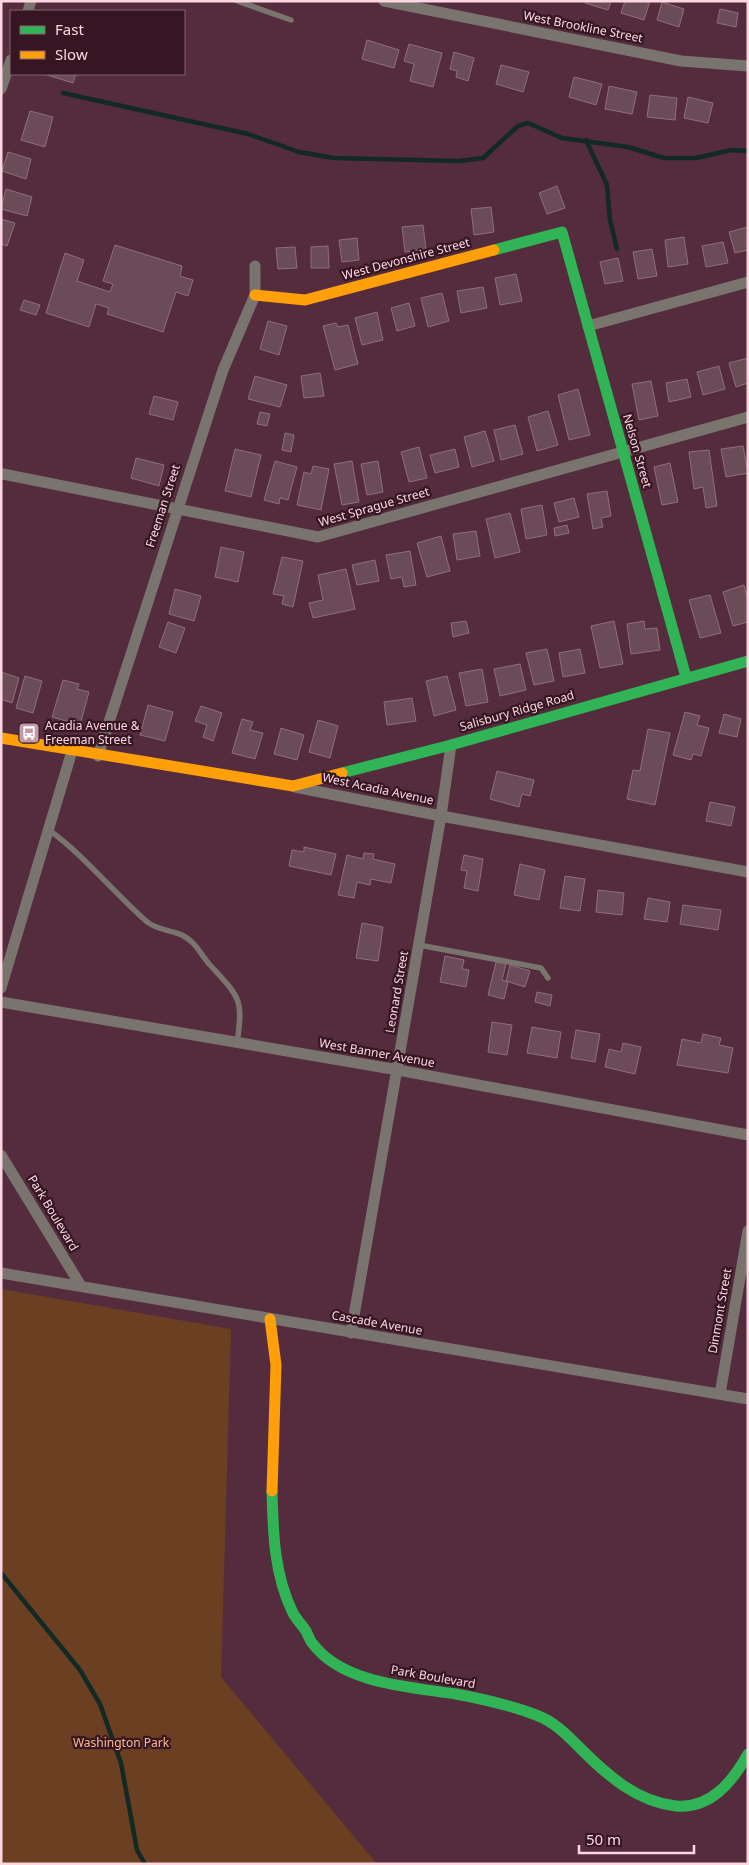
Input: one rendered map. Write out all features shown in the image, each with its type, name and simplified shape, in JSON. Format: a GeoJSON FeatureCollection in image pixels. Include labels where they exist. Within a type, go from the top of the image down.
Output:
{"type":"FeatureCollection","features":[{"type":"Feature","properties":{"kind":"street","name":"West Brookline Street"},"geometry":{"type":"LineString","coordinates":[[384,1],[681,60],[748,66]]}},
{"type":"Feature","properties":{"kind":"street"},"geometry":{"type":"LineString","coordinates":[[1,89],[10,63]]}},
{"type":"Feature","properties":{"kind":"street","name":"West Devonshire Street"},"geometry":{"type":"LineString","coordinates":[[255,295],[305,300],[562,232]]}},
{"type":"Feature","properties":{"kind":"street","name":"Nelson Street"},"geometry":{"type":"LineString","coordinates":[[562,232],[686,677]]}},
{"type":"Feature","properties":{"kind":"street","name":"Freeman Street"},"geometry":{"type":"LineString","coordinates":[[98,756],[176,510],[224,370],[255,295],[255,266]]}},
{"type":"Feature","properties":{"kind":"street"},"geometry":{"type":"LineString","coordinates":[[588,326],[748,282]]}},
{"type":"Feature","properties":{"kind":"street","name":"West Sprague Street"},"geometry":{"type":"LineString","coordinates":[[3,474],[318,537],[748,417]]}},
{"type":"Feature","properties":{"kind":"street","name":"Salisbury Ridge Road"},"geometry":{"type":"LineString","coordinates":[[293,786],[451,745],[748,660]]}},
{"type":"Feature","properties":{"kind":"street","name":"West Acadia Avenue"},"geometry":{"type":"LineString","coordinates":[[1,738],[98,756],[293,786],[441,816],[748,872]]}},
{"type":"Feature","properties":{"kind":"street","name":"Leonard Street"},"geometry":{"type":"LineString","coordinates":[[351,1333],[398,1070],[441,816],[451,745]]}},
{"type":"Feature","properties":{"kind":"street"},"geometry":{"type":"LineString","coordinates":[[1,988],[72,751]]}},
{"type":"Feature","properties":{"kind":"street","name":"West Banner Avenue"},"geometry":{"type":"LineString","coordinates":[[1,1002],[398,1070],[748,1135]]}},
{"type":"Feature","properties":{"kind":"street","name":"Park Boulevard"},"geometry":{"type":"LineString","coordinates":[[1,1155],[81,1286]]}},
{"type":"Feature","properties":{"kind":"street","name":"Dinmont Street"},"geometry":{"type":"LineString","coordinates":[[720,1394],[748,1231]]}},
{"type":"Feature","properties":{"kind":"street","name":"Cascade Avenue"},"geometry":{"type":"LineString","coordinates":[[1,1273],[748,1399]]}},
{"type":"Feature","properties":{"kind":"street","name":"Park Boulevard"},"geometry":{"type":"LineString","coordinates":[[270,1319],[276,1363],[273,1460],[276,1561],[281,1586],[292,1612],[309,1636],[312,1645],[341,1667],[374,1679],[408,1688],[494,1702],[538,1715],[556,1724],[617,1782],[635,1793],[654,1801],[675,1806],[702,1803],[726,1787],[748,1754]]}},
{"type":"Feature","properties":{"kind":"lane"},"geometry":{"type":"LineString","coordinates":[[237,1],[291,20]]}},
{"type":"Feature","properties":{"kind":"lane"},"geometry":{"type":"LineString","coordinates":[[49,830],[67,842],[148,923],[175,933],[196,944],[210,965],[236,994],[240,1013],[237,1043]]}},
{"type":"Feature","properties":{"kind":"lane"},"geometry":{"type":"LineString","coordinates":[[419,945],[542,968],[548,978]]}},
{"type":"Feature","properties":{"kind":"green space","name":"Washington Park"},"geometry":{"type":"Polygon","coordinates":[[[1,1289],[231,1329],[221,1677],[377,1864],[1,1864],[1,1289]]]}},
{"type":"Feature","properties":{"kind":"building"},"geometry":{"type":"Polygon","coordinates":[[[586,1],[611,1],[608,10],[585,3],[586,1]]]}},
{"type":"Feature","properties":{"kind":"building"},"geometry":{"type":"Polygon","coordinates":[[[625,1],[650,1],[644,20],[621,13],[625,1]]]}},
{"type":"Feature","properties":{"kind":"building"},"geometry":{"type":"Polygon","coordinates":[[[662,2],[684,9],[679,27],[657,20],[662,2]]]}},
{"type":"Feature","properties":{"kind":"building"},"geometry":{"type":"Polygon","coordinates":[[[720,9],[738,13],[736,27],[717,23],[720,9]]]}},
{"type":"Feature","properties":{"kind":"building"},"geometry":{"type":"Polygon","coordinates":[[[367,40],[399,50],[394,68],[362,59],[367,40]]]}},
{"type":"Feature","properties":{"kind":"building"},"geometry":{"type":"Polygon","coordinates":[[[409,44],[442,53],[433,87],[410,81],[414,64],[404,61],[409,44]]]}},
{"type":"Feature","properties":{"kind":"building"},"geometry":{"type":"Polygon","coordinates":[[[454,52],[474,58],[468,81],[456,77],[457,71],[450,69],[454,52]]]}},
{"type":"Feature","properties":{"kind":"building"},"geometry":{"type":"Polygon","coordinates":[[[501,65],[529,72],[523,92],[496,84],[501,65]]]}},
{"type":"Feature","properties":{"kind":"building"},"geometry":{"type":"Polygon","coordinates":[[[47,75],[76,75],[73,83],[47,75]]]}},
{"type":"Feature","properties":{"kind":"building"},"geometry":{"type":"Polygon","coordinates":[[[574,77],[602,84],[596,105],[569,97],[574,77]]]}},
{"type":"Feature","properties":{"kind":"building"},"geometry":{"type":"Polygon","coordinates":[[[609,86],[637,92],[632,114],[605,109],[609,86]]]}},
{"type":"Feature","properties":{"kind":"building"},"geometry":{"type":"Polygon","coordinates":[[[650,95],[677,98],[675,120],[647,117],[650,95]]]}},
{"type":"Feature","properties":{"kind":"building"},"geometry":{"type":"Polygon","coordinates":[[[688,97],[713,103],[708,123],[684,118],[688,97]]]}},
{"type":"Feature","properties":{"kind":"building"},"geometry":{"type":"Polygon","coordinates":[[[30,111],[53,117],[45,147],[21,140],[30,111]]]}},
{"type":"Feature","properties":{"kind":"building"},"geometry":{"type":"Polygon","coordinates":[[[8,152],[31,159],[26,179],[2,171],[8,152]]]}},
{"type":"Feature","properties":{"kind":"building"},"geometry":{"type":"Polygon","coordinates":[[[557,186],[565,208],[547,214],[539,193],[557,186]]]}},
{"type":"Feature","properties":{"kind":"building"},"geometry":{"type":"Polygon","coordinates":[[[6,189],[32,197],[27,216],[1,209],[6,189]]]}},
{"type":"Feature","properties":{"kind":"building"},"geometry":{"type":"Polygon","coordinates":[[[491,207],[494,232],[474,235],[471,209],[491,207]]]}},
{"type":"Feature","properties":{"kind":"building"},"geometry":{"type":"Polygon","coordinates":[[[1,219],[15,223],[7,246],[1,244],[1,219]]]}},
{"type":"Feature","properties":{"kind":"building"},"geometry":{"type":"Polygon","coordinates":[[[423,225],[426,250],[405,252],[402,227],[423,225]]]}},
{"type":"Feature","properties":{"kind":"building"},"geometry":{"type":"Polygon","coordinates":[[[748,227],[748,250],[735,253],[729,232],[748,227]]]}},
{"type":"Feature","properties":{"kind":"building"},"geometry":{"type":"Polygon","coordinates":[[[684,237],[688,264],[668,267],[665,240],[684,237]]]}},
{"type":"Feature","properties":{"kind":"building"},"geometry":{"type":"Polygon","coordinates":[[[357,238],[359,260],[342,262],[339,240],[357,238]]]}},
{"type":"Feature","properties":{"kind":"building"},"geometry":{"type":"Polygon","coordinates":[[[723,242],[728,263],[706,267],[702,246],[723,242]]]}},
{"type":"Feature","properties":{"kind":"building"},"geometry":{"type":"Polygon","coordinates":[[[115,245],[182,266],[180,276],[193,280],[188,296],[176,292],[163,332],[107,314],[109,308],[96,304],[89,327],[46,313],[65,253],[84,260],[77,281],[110,292],[113,284],[103,281],[115,245]]]}},
{"type":"Feature","properties":{"kind":"building"},"geometry":{"type":"Polygon","coordinates":[[[328,246],[329,268],[311,268],[311,247],[328,246]]]}},
{"type":"Feature","properties":{"kind":"building"},"geometry":{"type":"Polygon","coordinates":[[[295,247],[297,268],[278,269],[276,248],[295,247]]]}},
{"type":"Feature","properties":{"kind":"building"},"geometry":{"type":"Polygon","coordinates":[[[652,249],[657,276],[638,279],[633,252],[652,249]]]}},
{"type":"Feature","properties":{"kind":"building"},"geometry":{"type":"Polygon","coordinates":[[[618,258],[623,281],[605,284],[600,262],[618,258]]]}},
{"type":"Feature","properties":{"kind":"building"},"geometry":{"type":"Polygon","coordinates":[[[516,274],[522,301],[500,305],[495,278],[516,274]]]}},
{"type":"Feature","properties":{"kind":"building"},"geometry":{"type":"Polygon","coordinates":[[[483,287],[487,308],[461,313],[457,291],[483,287]]]}},
{"type":"Feature","properties":{"kind":"building"},"geometry":{"type":"Polygon","coordinates":[[[442,293],[449,321],[428,327],[421,298],[442,293]]]}},
{"type":"Feature","properties":{"kind":"building"},"geometry":{"type":"Polygon","coordinates":[[[24,300],[40,305],[36,315],[20,310],[24,300]]]}},
{"type":"Feature","properties":{"kind":"building"},"geometry":{"type":"Polygon","coordinates":[[[409,303],[415,326],[397,331],[391,308],[409,303]]]}},
{"type":"Feature","properties":{"kind":"building"},"geometry":{"type":"Polygon","coordinates":[[[377,312],[383,340],[362,345],[355,318],[377,312]]]}},
{"type":"Feature","properties":{"kind":"building"},"geometry":{"type":"Polygon","coordinates":[[[268,321],[287,326],[279,355],[260,349],[268,321]]]}},
{"type":"Feature","properties":{"kind":"building"},"geometry":{"type":"Polygon","coordinates":[[[336,323],[338,327],[348,325],[358,364],[335,370],[323,326],[336,323]]]}},
{"type":"Feature","properties":{"kind":"building"},"geometry":{"type":"Polygon","coordinates":[[[748,358],[748,383],[736,387],[729,363],[748,358]]]}},
{"type":"Feature","properties":{"kind":"building"},"geometry":{"type":"Polygon","coordinates":[[[719,366],[725,389],[703,395],[697,372],[719,366]]]}},
{"type":"Feature","properties":{"kind":"building"},"geometry":{"type":"Polygon","coordinates":[[[320,373],[324,396],[304,398],[301,376],[320,373]]]}},
{"type":"Feature","properties":{"kind":"building"},"geometry":{"type":"Polygon","coordinates":[[[255,376],[287,385],[280,407],[248,399],[255,376]]]}},
{"type":"Feature","properties":{"kind":"building"},"geometry":{"type":"Polygon","coordinates":[[[687,379],[691,397],[669,402],[666,383],[687,379]]]}},
{"type":"Feature","properties":{"kind":"building"},"geometry":{"type":"Polygon","coordinates":[[[651,381],[658,416],[639,420],[632,384],[651,381]]]}},
{"type":"Feature","properties":{"kind":"building"},"geometry":{"type":"Polygon","coordinates":[[[578,389],[590,435],[569,440],[558,395],[578,389]]]}},
{"type":"Feature","properties":{"kind":"building"},"geometry":{"type":"Polygon","coordinates":[[[154,396],[178,402],[173,420],[149,414],[154,396]]]}},
{"type":"Feature","properties":{"kind":"building"},"geometry":{"type":"Polygon","coordinates":[[[548,411],[558,445],[537,451],[528,417],[548,411]]]}},
{"type":"Feature","properties":{"kind":"building"},"geometry":{"type":"Polygon","coordinates":[[[260,412],[270,414],[267,426],[257,424],[260,412]]]}},
{"type":"Feature","properties":{"kind":"building"},"geometry":{"type":"Polygon","coordinates":[[[515,425],[523,454],[501,460],[494,430],[515,425]]]}},
{"type":"Feature","properties":{"kind":"building"},"geometry":{"type":"Polygon","coordinates":[[[485,431],[494,461],[472,467],[464,437],[485,431]]]}},
{"type":"Feature","properties":{"kind":"building"},"geometry":{"type":"Polygon","coordinates":[[[285,433],[294,435],[291,452],[282,450],[285,433]]]}},
{"type":"Feature","properties":{"kind":"building"},"geometry":{"type":"Polygon","coordinates":[[[743,446],[748,473],[726,477],[721,449],[743,446]]]}},
{"type":"Feature","properties":{"kind":"building"},"geometry":{"type":"Polygon","coordinates":[[[419,447],[427,478],[409,482],[401,452],[419,447]]]}},
{"type":"Feature","properties":{"kind":"building"},"geometry":{"type":"Polygon","coordinates":[[[235,449],[261,455],[251,497],[225,491],[235,449]]]}},
{"type":"Feature","properties":{"kind":"building"},"geometry":{"type":"Polygon","coordinates":[[[455,449],[459,467],[435,473],[430,455],[455,449]]]}},
{"type":"Feature","properties":{"kind":"building"},"geometry":{"type":"Polygon","coordinates":[[[709,450],[717,506],[706,508],[703,487],[694,489],[689,452],[709,450]]]}},
{"type":"Feature","properties":{"kind":"building"},"geometry":{"type":"Polygon","coordinates":[[[136,458],[164,465],[159,486],[131,478],[136,458]]]}},
{"type":"Feature","properties":{"kind":"building"},"geometry":{"type":"Polygon","coordinates":[[[275,461],[297,467],[288,500],[280,498],[279,504],[264,500],[275,461]]]}},
{"type":"Feature","properties":{"kind":"building"},"geometry":{"type":"Polygon","coordinates":[[[352,461],[359,502],[342,505],[334,464],[352,461]]]}},
{"type":"Feature","properties":{"kind":"building"},"geometry":{"type":"Polygon","coordinates":[[[378,461],[383,492],[367,495],[361,464],[378,461]]]}},
{"type":"Feature","properties":{"kind":"building"},"geometry":{"type":"Polygon","coordinates":[[[670,463],[678,502],[662,505],[654,467],[670,463]]]}},
{"type":"Feature","properties":{"kind":"building"},"geometry":{"type":"Polygon","coordinates":[[[313,466],[329,469],[321,510],[297,505],[304,472],[311,474],[313,466]]]}},
{"type":"Feature","properties":{"kind":"building"},"geometry":{"type":"Polygon","coordinates":[[[607,491],[611,516],[601,518],[603,527],[593,529],[587,494],[607,491]]]}},
{"type":"Feature","properties":{"kind":"building"},"geometry":{"type":"Polygon","coordinates":[[[574,498],[579,517],[559,522],[554,503],[574,498]]]}},
{"type":"Feature","properties":{"kind":"building"},"geometry":{"type":"Polygon","coordinates":[[[542,505],[547,535],[526,539],[521,509],[542,505]]]}},
{"type":"Feature","properties":{"kind":"building"},"geometry":{"type":"Polygon","coordinates":[[[510,513],[520,552],[495,558],[486,519],[510,513]]]}},
{"type":"Feature","properties":{"kind":"building"},"geometry":{"type":"Polygon","coordinates":[[[567,525],[569,533],[555,536],[554,528],[567,525]]]}},
{"type":"Feature","properties":{"kind":"building"},"geometry":{"type":"Polygon","coordinates":[[[476,531],[480,556],[457,560],[453,534],[476,531]]]}},
{"type":"Feature","properties":{"kind":"building"},"geometry":{"type":"Polygon","coordinates":[[[441,536],[450,571],[427,577],[417,543],[441,536]]]}},
{"type":"Feature","properties":{"kind":"building"},"geometry":{"type":"Polygon","coordinates":[[[221,547],[244,552],[238,582],[215,577],[221,547]]]}},
{"type":"Feature","properties":{"kind":"building"},"geometry":{"type":"Polygon","coordinates":[[[410,551],[416,585],[404,587],[402,577],[391,579],[386,555],[410,551]]]}},
{"type":"Feature","properties":{"kind":"building"},"geometry":{"type":"Polygon","coordinates":[[[282,557],[303,561],[293,607],[282,604],[284,596],[273,594],[282,557]]]}},
{"type":"Feature","properties":{"kind":"building"},"geometry":{"type":"Polygon","coordinates":[[[375,560],[379,581],[357,585],[352,565],[375,560]]]}},
{"type":"Feature","properties":{"kind":"building"},"geometry":{"type":"Polygon","coordinates":[[[346,569],[355,609],[313,618],[309,603],[323,600],[318,575],[346,569]]]}},
{"type":"Feature","properties":{"kind":"building"},"geometry":{"type":"Polygon","coordinates":[[[744,585],[748,601],[748,622],[733,626],[723,592],[744,585]]]}},
{"type":"Feature","properties":{"kind":"building"},"geometry":{"type":"Polygon","coordinates":[[[175,589],[201,596],[194,621],[169,614],[175,589]]]}},
{"type":"Feature","properties":{"kind":"building"},"geometry":{"type":"Polygon","coordinates":[[[710,595],[721,633],[700,638],[689,600],[710,595]]]}},
{"type":"Feature","properties":{"kind":"building"},"geometry":{"type":"Polygon","coordinates":[[[466,621],[469,633],[453,637],[451,623],[466,621]]]}},
{"type":"Feature","properties":{"kind":"building"},"geometry":{"type":"Polygon","coordinates":[[[614,621],[623,664],[600,668],[591,626],[614,621]]]}},
{"type":"Feature","properties":{"kind":"building"},"geometry":{"type":"Polygon","coordinates":[[[644,621],[645,629],[657,628],[660,650],[631,654],[627,624],[644,621]]]}},
{"type":"Feature","properties":{"kind":"building"},"geometry":{"type":"Polygon","coordinates":[[[168,622],[185,628],[176,653],[159,647],[168,622]]]}},
{"type":"Feature","properties":{"kind":"building"},"geometry":{"type":"Polygon","coordinates":[[[547,649],[554,681],[534,685],[526,653],[547,649]]]}},
{"type":"Feature","properties":{"kind":"building"},"geometry":{"type":"Polygon","coordinates":[[[580,649],[585,673],[563,677],[559,653],[580,649]]]}},
{"type":"Feature","properties":{"kind":"building"},"geometry":{"type":"Polygon","coordinates":[[[520,664],[526,690],[500,696],[494,669],[520,664]]]}},
{"type":"Feature","properties":{"kind":"building"},"geometry":{"type":"Polygon","coordinates":[[[482,669],[488,702],[466,706],[459,673],[482,669]]]}},
{"type":"Feature","properties":{"kind":"building"},"geometry":{"type":"Polygon","coordinates":[[[1,672],[19,678],[12,703],[1,699],[1,672]]]}},
{"type":"Feature","properties":{"kind":"building"},"geometry":{"type":"Polygon","coordinates":[[[25,676],[42,681],[33,713],[16,708],[25,676]]]}},
{"type":"Feature","properties":{"kind":"building"},"geometry":{"type":"Polygon","coordinates":[[[447,676],[456,710],[434,716],[426,681],[447,676]]]}},
{"type":"Feature","properties":{"kind":"building"},"geometry":{"type":"Polygon","coordinates":[[[63,680],[79,684],[77,689],[89,692],[80,725],[52,717],[63,680]]]}},
{"type":"Feature","properties":{"kind":"building"},"geometry":{"type":"Polygon","coordinates":[[[412,698],[416,721],[387,725],[384,702],[412,698]]]}},
{"type":"Feature","properties":{"kind":"building"},"geometry":{"type":"Polygon","coordinates":[[[148,705],[173,712],[165,741],[140,735],[148,705]]]}},
{"type":"Feature","properties":{"kind":"building"},"geometry":{"type":"Polygon","coordinates":[[[201,706],[222,713],[213,741],[203,737],[207,725],[195,721],[201,706]]]}},
{"type":"Feature","properties":{"kind":"building"},"geometry":{"type":"Polygon","coordinates":[[[685,712],[700,716],[697,725],[709,728],[701,756],[693,754],[691,760],[673,755],[685,712]]]}},
{"type":"Feature","properties":{"kind":"building"},"geometry":{"type":"Polygon","coordinates":[[[724,714],[741,719],[737,737],[719,733],[724,714]]]}},
{"type":"Feature","properties":{"kind":"building"},"geometry":{"type":"Polygon","coordinates":[[[242,719],[253,722],[250,730],[263,733],[255,759],[232,753],[242,719]]]}},
{"type":"Feature","properties":{"kind":"building"},"geometry":{"type":"Polygon","coordinates":[[[318,720],[338,726],[330,758],[309,752],[318,720]]]}},
{"type":"Feature","properties":{"kind":"building"},"geometry":{"type":"Polygon","coordinates":[[[281,728],[304,735],[297,760],[274,754],[281,728]]]}},
{"type":"Feature","properties":{"kind":"building"},"geometry":{"type":"Polygon","coordinates":[[[648,729],[670,733],[655,805],[627,799],[633,770],[640,771],[648,729]]]}},
{"type":"Feature","properties":{"kind":"building"},"geometry":{"type":"Polygon","coordinates":[[[497,771],[534,780],[530,796],[522,794],[519,807],[490,799],[497,771]]]}},
{"type":"Feature","properties":{"kind":"building"},"geometry":{"type":"Polygon","coordinates":[[[710,802],[735,807],[731,826],[706,821],[710,802]]]}},
{"type":"Feature","properties":{"kind":"building"},"geometry":{"type":"Polygon","coordinates":[[[304,847],[336,854],[331,875],[289,866],[292,850],[304,852],[304,847]]]}},
{"type":"Feature","properties":{"kind":"building"},"geometry":{"type":"Polygon","coordinates":[[[364,853],[374,854],[373,859],[395,864],[391,883],[371,879],[370,885],[357,882],[354,898],[338,895],[347,855],[363,859],[364,853]]]}},
{"type":"Feature","properties":{"kind":"building"},"geometry":{"type":"Polygon","coordinates":[[[464,855],[483,859],[478,891],[464,888],[467,871],[461,870],[464,855]]]}},
{"type":"Feature","properties":{"kind":"building"},"geometry":{"type":"Polygon","coordinates":[[[520,864],[545,870],[539,900],[514,895],[520,864]]]}},
{"type":"Feature","properties":{"kind":"building"},"geometry":{"type":"Polygon","coordinates":[[[565,876],[585,879],[580,911],[560,908],[565,876]]]}},
{"type":"Feature","properties":{"kind":"building"},"geometry":{"type":"Polygon","coordinates":[[[598,890],[624,893],[622,915],[596,912],[598,890]]]}},
{"type":"Feature","properties":{"kind":"building"},"geometry":{"type":"Polygon","coordinates":[[[648,898],[670,902],[667,922],[644,919],[648,898]]]}},
{"type":"Feature","properties":{"kind":"building"},"geometry":{"type":"Polygon","coordinates":[[[683,905],[721,910],[718,930],[680,924],[683,905]]]}},
{"type":"Feature","properties":{"kind":"building"},"geometry":{"type":"Polygon","coordinates":[[[362,923],[383,927],[378,961],[356,958],[362,923]]]}},
{"type":"Feature","properties":{"kind":"building"},"geometry":{"type":"Polygon","coordinates":[[[445,956],[464,960],[462,969],[469,970],[466,987],[440,982],[445,956]]]}},
{"type":"Feature","properties":{"kind":"building"},"geometry":{"type":"Polygon","coordinates":[[[496,962],[506,964],[502,980],[508,982],[504,999],[488,995],[496,962]]]}},
{"type":"Feature","properties":{"kind":"building"},"geometry":{"type":"Polygon","coordinates":[[[510,965],[530,971],[525,987],[506,981],[510,965]]]}},
{"type":"Feature","properties":{"kind":"building"},"geometry":{"type":"Polygon","coordinates":[[[537,992],[552,995],[550,1006],[535,1002],[537,992]]]}},
{"type":"Feature","properties":{"kind":"building"},"geometry":{"type":"Polygon","coordinates":[[[492,1022],[512,1025],[507,1055],[488,1052],[492,1022]]]}},
{"type":"Feature","properties":{"kind":"building"},"geometry":{"type":"Polygon","coordinates":[[[532,1027],[561,1032],[557,1058],[527,1053],[532,1027]]]}},
{"type":"Feature","properties":{"kind":"building"},"geometry":{"type":"Polygon","coordinates":[[[576,1030],[600,1034],[595,1062],[571,1058],[576,1030]]]}},
{"type":"Feature","properties":{"kind":"building"},"geometry":{"type":"Polygon","coordinates":[[[703,1034],[721,1038],[719,1045],[733,1048],[728,1073],[677,1065],[682,1039],[701,1043],[703,1034]]]}},
{"type":"Feature","properties":{"kind":"building"},"geometry":{"type":"Polygon","coordinates":[[[623,1043],[641,1047],[635,1074],[605,1067],[609,1049],[621,1052],[623,1043]]]}},
{"type":"Feature","properties":{"kind":"waterway"},"geometry":{"type":"LineString","coordinates":[[63,93],[248,134],[299,152],[334,158],[459,161],[483,158],[518,126],[528,123],[562,138],[628,147],[664,158],[697,158],[731,150],[748,151]]}},
{"type":"Feature","properties":{"kind":"waterway"},"geometry":{"type":"LineString","coordinates":[[586,140],[607,185],[610,220],[617,249]]}},
{"type":"Feature","properties":{"kind":"waterway"},"geometry":{"type":"LineString","coordinates":[[1,1573],[80,1670],[100,1704],[121,1763],[137,1850],[145,1864]]}},
{"type":"Feature","properties":{"kind":"traffic: fast"},"geometry":{"type":"LineString","coordinates":[[494,250],[562,232],[686,677]]}},
{"type":"Feature","properties":{"kind":"traffic: fast"},"geometry":{"type":"LineString","coordinates":[[342,773],[451,745],[748,661]]}},
{"type":"Feature","properties":{"kind":"traffic: fast"},"geometry":{"type":"LineString","coordinates":[[272,1491],[278,1569],[287,1599],[294,1615],[312,1643],[326,1657],[342,1668],[360,1676],[399,1686],[476,1698],[536,1715],[560,1729],[601,1768],[624,1786],[648,1799],[676,1806],[689,1806],[710,1798],[728,1783],[748,1754]]}},
{"type":"Feature","properties":{"kind":"traffic: slow"},"geometry":{"type":"LineString","coordinates":[[255,295],[305,300],[494,250]]}},
{"type":"Feature","properties":{"kind":"traffic: slow"},"geometry":{"type":"LineString","coordinates":[[1,738],[293,786],[342,773]]}},
{"type":"Feature","properties":{"kind":"traffic: slow"},"geometry":{"type":"LineString","coordinates":[[270,1319],[276,1365],[272,1491]]}},
{"type":"Feature","properties":{"kind":"place","name":"Acadia Avenue & Freeman Street"},"geometry":{"type":"Point","coordinates":[29,733]}}]}
